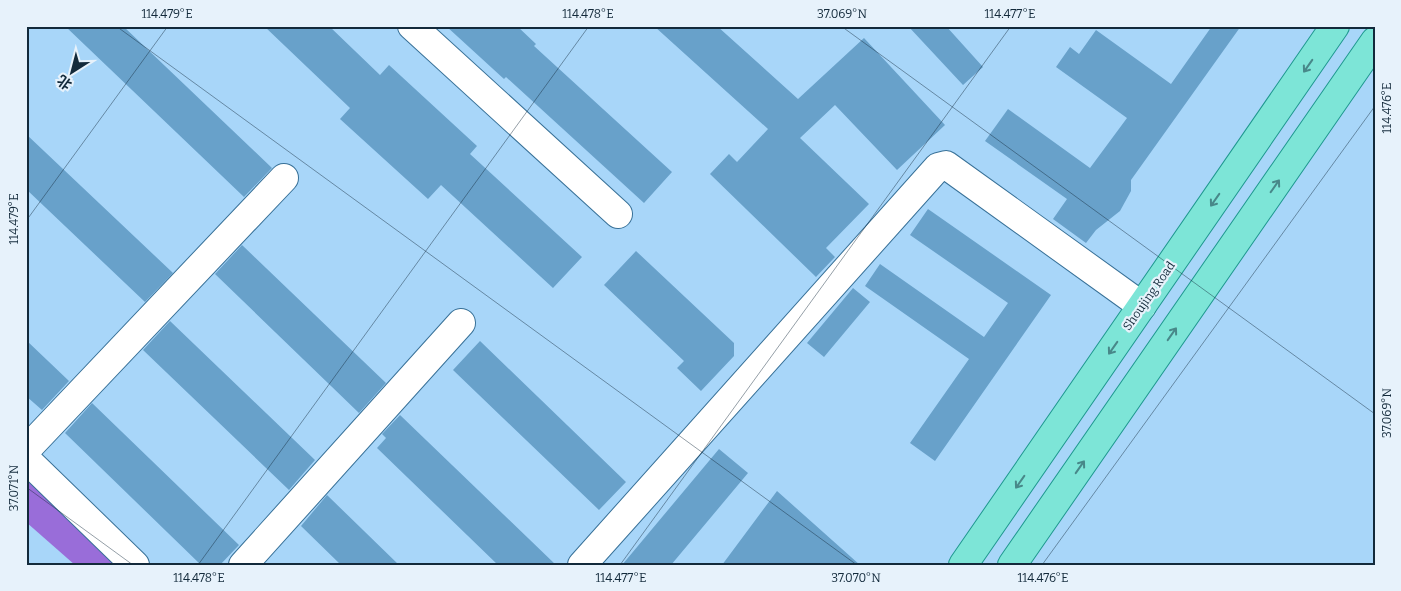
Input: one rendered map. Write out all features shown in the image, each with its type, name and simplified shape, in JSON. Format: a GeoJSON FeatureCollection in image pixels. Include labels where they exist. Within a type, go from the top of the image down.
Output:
{"type":"FeatureCollection","features":[{"type":"Feature","properties":{"kind":"main road","name":"Shoujing Road"},"geometry":{"type":"LineString","coordinates":[[962,565],[1335,26]]}},
{"type":"Feature","properties":{"kind":"main road"},"geometry":{"type":"LineString","coordinates":[[1012,565],[1375,41]]}},
{"type":"Feature","properties":{"kind":"street"},"geometry":{"type":"LineString","coordinates":[[428,32],[618,214]]}},
{"type":"Feature","properties":{"kind":"street"},"geometry":{"type":"LineString","coordinates":[[582,565],[938,167],[946,165],[1142,306]]}},
{"type":"Feature","properties":{"kind":"street"},"geometry":{"type":"LineString","coordinates":[[26,450],[284,178]]}},
{"type":"Feature","properties":{"kind":"street"},"geometry":{"type":"LineString","coordinates":[[243,565],[461,323]]}},
{"type":"Feature","properties":{"kind":"street"},"geometry":{"type":"LineString","coordinates":[[26,459],[135,565]]}},
{"type":"Feature","properties":{"kind":"shaded area"},"geometry":{"type":"Polygon","coordinates":[[[26,477],[115,563],[75,565],[26,522],[26,477]]]}},
{"type":"Feature","properties":{"kind":"building"},"geometry":{"type":"Polygon","coordinates":[[[65,26],[123,26],[272,168],[244,197],[65,26]]]}},
{"type":"Feature","properties":{"kind":"building"},"geometry":{"type":"Polygon","coordinates":[[[264,26],[329,26],[380,75],[389,65],[477,146],[470,154],[582,257],[553,288],[441,185],[428,199],[340,119],[350,108],[264,26]]]}},
{"type":"Feature","properties":{"kind":"building"},"geometry":{"type":"Polygon","coordinates":[[[446,26],[517,26],[536,44],[534,46],[672,172],[644,203],[506,77],[504,79],[446,26]]]}},
{"type":"Feature","properties":{"kind":"building"},"geometry":{"type":"Polygon","coordinates":[[[654,26],[717,26],[798,99],[864,38],[945,125],[897,170],[835,105],[800,138],[869,204],[826,248],[835,257],[816,277],[710,174],[729,154],[737,162],[768,129],[654,26]]]}},
{"type":"Feature","properties":{"kind":"building"},"geometry":{"type":"Polygon","coordinates":[[[908,26],[946,26],[983,67],[963,85],[908,26]]]}},
{"type":"Feature","properties":{"kind":"building"},"geometry":{"type":"Polygon","coordinates":[[[1212,26],[1241,26],[1131,180],[1131,191],[1120,211],[1096,230],[1086,243],[1053,219],[1067,199],[985,141],[1008,109],[1090,168],[1127,118],[1056,67],[1070,47],[1079,54],[1096,30],[1171,84],[1212,26]]]}},
{"type":"Feature","properties":{"kind":"building"},"geometry":{"type":"Polygon","coordinates":[[[26,134],[173,273],[145,302],[26,189],[26,134]]]}},
{"type":"Feature","properties":{"kind":"building"},"geometry":{"type":"Polygon","coordinates":[[[928,209],[1051,295],[935,461],[910,443],[969,359],[865,286],[880,264],[984,337],[1008,303],[910,235],[928,209]]]}},
{"type":"Feature","properties":{"kind":"building"},"geometry":{"type":"Polygon","coordinates":[[[242,245],[386,383],[359,413],[215,274],[242,245]]]}},
{"type":"Feature","properties":{"kind":"building"},"geometry":{"type":"Polygon","coordinates":[[[636,251],[734,343],[734,356],[701,391],[677,368],[684,361],[604,285],[636,251]]]}},
{"type":"Feature","properties":{"kind":"building"},"geometry":{"type":"Polygon","coordinates":[[[853,288],[870,302],[824,357],[807,343],[853,288]]]}},
{"type":"Feature","properties":{"kind":"building"},"geometry":{"type":"Polygon","coordinates":[[[170,321],[315,460],[289,490],[143,350],[170,321]]]}},
{"type":"Feature","properties":{"kind":"building"},"geometry":{"type":"Polygon","coordinates":[[[26,340],[69,381],[42,410],[26,396],[26,340]]]}},
{"type":"Feature","properties":{"kind":"building"},"geometry":{"type":"Polygon","coordinates":[[[480,341],[626,482],[599,510],[453,370],[480,341]]]}},
{"type":"Feature","properties":{"kind":"building"},"geometry":{"type":"Polygon","coordinates":[[[92,403],[239,545],[220,565],[201,565],[65,433],[92,403]]]}},
{"type":"Feature","properties":{"kind":"building"},"geometry":{"type":"Polygon","coordinates":[[[400,415],[556,565],[498,565],[377,448],[386,438],[382,434],[400,415]]]}},
{"type":"Feature","properties":{"kind":"building"},"geometry":{"type":"Polygon","coordinates":[[[719,449],[748,473],[671,565],[622,565],[719,449]]]}},
{"type":"Feature","properties":{"kind":"building"},"geometry":{"type":"Polygon","coordinates":[[[777,491],[860,565],[722,565],[777,491]]]}},
{"type":"Feature","properties":{"kind":"building"},"geometry":{"type":"Polygon","coordinates":[[[327,495],[399,565],[341,565],[301,526],[327,495]]]}}]}
